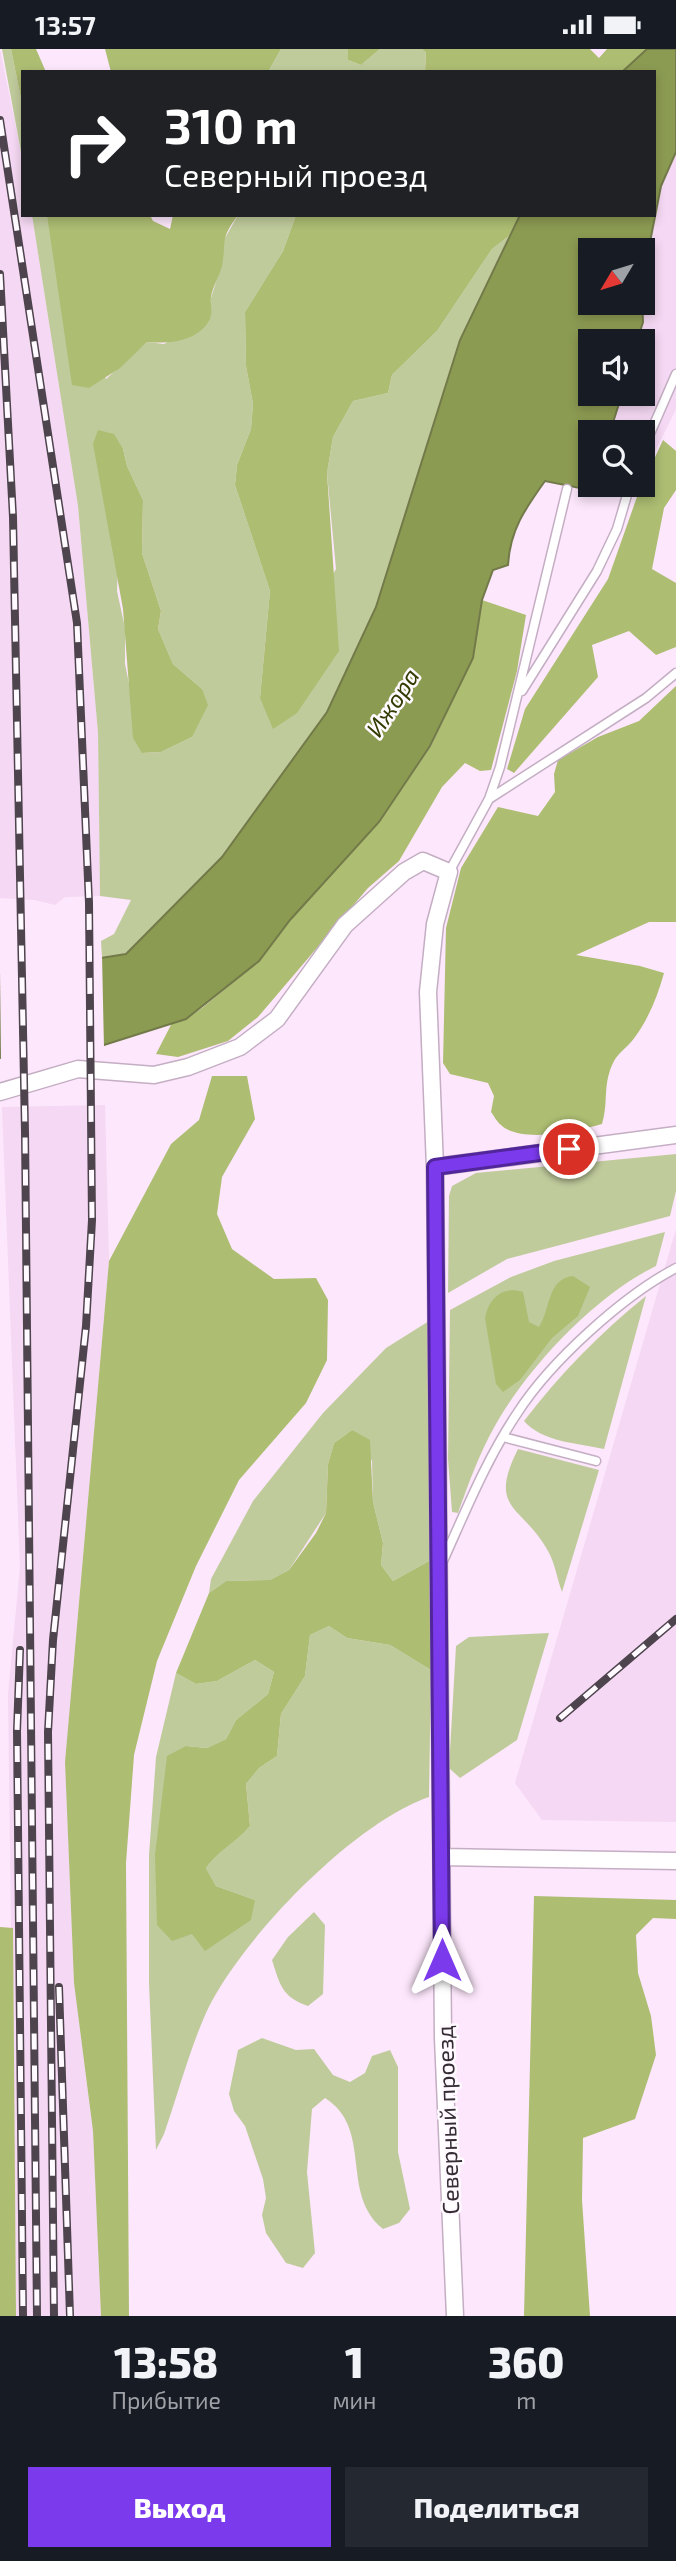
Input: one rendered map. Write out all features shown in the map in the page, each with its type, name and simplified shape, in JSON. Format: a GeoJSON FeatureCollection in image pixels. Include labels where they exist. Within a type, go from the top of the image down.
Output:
{"type":"FeatureCollection","features":[{"type":"Feature","properties":{"kind":"street"},"geometry":{"type":"LineString","coordinates":[[0,1092],[78,1069],[154,1075],[188,1067],[240,1047],[276,1019],[345,925],[404,872],[423,861],[449,872]]}},
{"type":"Feature","properties":{"kind":"street","name":"Северный проезд"},"geometry":{"type":"LineString","coordinates":[[449,872],[435,925],[428,992],[435,1167],[441,1567],[443,2038],[455,2316]]}},
{"type":"Feature","properties":{"kind":"street"},"geometry":{"type":"LineString","coordinates":[[435,1167],[676,1135]]}},
{"type":"Feature","properties":{"kind":"street"},"geometry":{"type":"LineString","coordinates":[[442,1857],[676,1861]]}},
{"type":"Feature","properties":{"kind":"lane"},"geometry":{"type":"LineString","coordinates":[[655,424],[675,380]]}},
{"type":"Feature","properties":{"kind":"lane"},"geometry":{"type":"LineString","coordinates":[[449,872],[489,799],[517,700],[567,489]]}},
{"type":"Feature","properties":{"kind":"lane"},"geometry":{"type":"LineString","coordinates":[[517,700],[597,571],[617,529],[626,497]]}},
{"type":"Feature","properties":{"kind":"lane"},"geometry":{"type":"LineString","coordinates":[[489,799],[646,698],[676,673]]}},
{"type":"Feature","properties":{"kind":"lane"},"geometry":{"type":"LineString","coordinates":[[441,1567],[483,1471],[519,1410],[560,1361],[647,1284],[676,1268]]}},
{"type":"Feature","properties":{"kind":"lane"},"geometry":{"type":"LineString","coordinates":[[503,1437],[596,1461]]}},
{"type":"Feature","properties":{"kind":"shaded area"},"geometry":{"type":"Polygon","coordinates":[[[0,49],[21,153],[21,217],[32,217],[78,506],[98,733],[100,896],[65,897],[55,905],[35,900],[0,898],[0,49]]]}},
{"type":"Feature","properties":{"kind":"shaded area"},"geometry":{"type":"Polygon","coordinates":[[[2,49],[11,49],[21,99],[21,152],[2,49]]]}},
{"type":"Feature","properties":{"kind":"shaded area"},"geometry":{"type":"Polygon","coordinates":[[[11,49],[36,49],[45,70],[21,70],[21,99],[11,49]]]}},
{"type":"Feature","properties":{"kind":"shaded area"},"geometry":{"type":"Polygon","coordinates":[[[105,49],[281,49],[269,70],[110,70],[105,49]]]}},
{"type":"Feature","properties":{"kind":"shaded area"},"geometry":{"type":"Polygon","coordinates":[[[281,49],[348,49],[348,60],[361,65],[380,49],[426,51],[425,70],[269,70],[281,49]]]}},
{"type":"Feature","properties":{"kind":"shaded area"},"geometry":{"type":"Polygon","coordinates":[[[348,49],[380,49],[361,65],[348,60],[348,49]]]}},
{"type":"Feature","properties":{"kind":"shaded area"},"geometry":{"type":"Polygon","coordinates":[[[422,49],[590,49],[599,58],[607,49],[647,49],[624,70],[425,70],[426,52],[422,49]]]}},
{"type":"Feature","properties":{"kind":"shaded area"},"geometry":{"type":"Polygon","coordinates":[[[676,152],[676,409],[655,452],[655,420],[614,420],[618,406],[655,406],[655,329],[641,329],[643,315],[655,315],[655,238],[651,238],[661,186],[676,152]]]}},
{"type":"Feature","properties":{"kind":"shaded area"},"geometry":{"type":"Polygon","coordinates":[[[32,217],[48,217],[106,379],[147,342],[164,344],[211,317],[211,298],[222,263],[221,245],[237,217],[295,217],[283,251],[245,312],[246,366],[253,404],[251,429],[237,465],[235,485],[270,591],[260,698],[336,569],[327,473],[333,437],[353,401],[388,393],[392,375],[437,331],[492,249],[509,236],[460,340],[376,607],[327,712],[222,857],[126,954],[102,958],[101,941],[114,934],[131,900],[100,896],[98,733],[78,506],[32,217]],[[123,449],[117,591],[125,628],[125,664],[143,753],[161,752],[192,737],[202,689],[173,664],[158,629],[161,611],[142,553],[143,500],[127,466],[123,449]]]}},
{"type":"Feature","properties":{"kind":"shaded area"},"geometry":{"type":"Polygon","coordinates":[[[47,217],[151,217],[153,221],[170,229],[173,217],[237,217],[226,235],[222,266],[211,297],[210,319],[205,327],[182,340],[147,342],[120,368],[89,388],[72,385],[47,217]]]}},
{"type":"Feature","properties":{"kind":"shaded area"},"geometry":{"type":"Polygon","coordinates":[[[295,217],[519,217],[509,236],[492,249],[437,331],[392,375],[388,393],[353,401],[333,437],[327,473],[339,651],[297,713],[273,729],[260,698],[270,591],[235,485],[237,465],[251,429],[253,404],[246,366],[245,312],[283,251],[295,217]]]}},
{"type":"Feature","properties":{"kind":"shaded area"},"geometry":{"type":"Polygon","coordinates":[[[98,430],[114,434],[123,449],[127,466],[143,500],[142,553],[161,611],[158,629],[173,664],[202,689],[208,705],[192,737],[161,752],[142,753],[133,738],[123,609],[93,444],[98,430]]]}},
{"type":"Feature","properties":{"kind":"shaded area"},"geometry":{"type":"Polygon","coordinates":[[[663,440],[676,451],[676,490],[664,508],[652,569],[676,583],[676,647],[656,655],[629,631],[592,645],[598,677],[514,773],[507,769],[525,709],[608,579],[637,497],[655,497],[655,457],[663,440]]]}},
{"type":"Feature","properties":{"kind":"shaded area"},"geometry":{"type":"Polygon","coordinates":[[[482,600],[526,615],[517,671],[491,770],[480,771],[465,763],[442,787],[399,861],[368,888],[258,1017],[228,1041],[178,1057],[156,1054],[172,1023],[186,1019],[202,1008],[259,961],[290,920],[379,822],[431,746],[473,658],[482,600]]]}},
{"type":"Feature","properties":{"kind":"shaded area"},"geometry":{"type":"Polygon","coordinates":[[[676,686],[676,922],[649,922],[576,955],[664,973],[656,998],[640,1030],[610,1069],[602,1124],[550,1134],[535,1135],[510,1131],[500,1124],[491,1112],[494,1096],[488,1083],[450,1074],[443,1063],[446,928],[461,868],[498,807],[538,816],[555,792],[554,774],[558,760],[598,737],[639,721],[676,686]]]}},
{"type":"Feature","properties":{"kind":"shaded area"},"geometry":{"type":"Polygon","coordinates":[[[212,1076],[247,1076],[255,1119],[222,1177],[217,1214],[232,1249],[274,1279],[316,1278],[328,1300],[327,1360],[306,1403],[239,1480],[196,1566],[157,1661],[134,1755],[126,1863],[129,2316],[101,2316],[93,2131],[74,1983],[65,1762],[109,1261],[171,1144],[199,1120],[212,1076]]]}},
{"type":"Feature","properties":{"kind":"shaded area"},"geometry":{"type":"Polygon","coordinates":[[[105,1105],[109,1261],[65,1762],[74,1983],[93,2131],[101,2316],[16,2316],[8,1694],[20,1567],[2,1107],[105,1105]]]}},
{"type":"Feature","properties":{"kind":"shaded area"},"geometry":{"type":"Polygon","coordinates":[[[676,1154],[676,1191],[670,1216],[507,1259],[448,1293],[449,1196],[452,1186],[476,1173],[676,1154]]]}},
{"type":"Feature","properties":{"kind":"shaded area"},"geometry":{"type":"Polygon","coordinates":[[[676,1229],[676,1822],[542,1820],[515,1783],[676,1229]]]}},
{"type":"Feature","properties":{"kind":"shaded area"},"geometry":{"type":"Polygon","coordinates":[[[665,1232],[656,1266],[633,1279],[588,1313],[526,1379],[490,1435],[458,1513],[452,1512],[448,1459],[450,1310],[511,1277],[554,1261],[665,1232]]]}},
{"type":"Feature","properties":{"kind":"shaded area"},"geometry":{"type":"Polygon","coordinates":[[[573,1276],[590,1287],[578,1316],[552,1338],[520,1380],[503,1392],[496,1384],[485,1318],[490,1304],[503,1292],[523,1292],[529,1322],[539,1327],[554,1288],[565,1278],[573,1276]]]}},
{"type":"Feature","properties":{"kind":"shaded area"},"geometry":{"type":"Polygon","coordinates":[[[646,1296],[604,1449],[550,1438],[531,1428],[524,1421],[552,1387],[597,1339],[646,1296]]]}},
{"type":"Feature","properties":{"kind":"shaded area"},"geometry":{"type":"Polygon","coordinates":[[[429,1321],[429,1561],[393,1581],[381,1565],[383,1543],[373,1502],[372,1461],[352,1430],[334,1443],[328,1464],[326,1513],[289,1570],[270,1580],[226,1581],[209,1593],[211,1579],[253,1501],[323,1413],[386,1348],[429,1321]]]}},
{"type":"Feature","properties":{"kind":"shaded area"},"geometry":{"type":"Polygon","coordinates":[[[352,1430],[370,1440],[373,1502],[383,1543],[381,1565],[393,1581],[429,1561],[431,1670],[390,1645],[347,1638],[329,1626],[310,1635],[305,1676],[281,1714],[277,1756],[259,1768],[246,1784],[250,1826],[206,1868],[216,1886],[255,1900],[251,1920],[205,1951],[192,1934],[172,1941],[157,1925],[155,1855],[167,1756],[186,1746],[207,1748],[226,1739],[236,1720],[268,1694],[274,1672],[255,1660],[217,1681],[196,1684],[176,1673],[209,1593],[226,1581],[270,1580],[289,1570],[316,1533],[326,1513],[328,1464],[334,1443],[352,1430]]]}},
{"type":"Feature","properties":{"kind":"shaded area"},"geometry":{"type":"Polygon","coordinates":[[[518,1449],[599,1470],[562,1592],[548,1551],[507,1496],[509,1469],[518,1449]]]}},
{"type":"Feature","properties":{"kind":"shaded area"},"geometry":{"type":"Polygon","coordinates":[[[329,1626],[347,1638],[390,1645],[431,1670],[429,1797],[399,1811],[367,1831],[334,1858],[271,1919],[244,1952],[206,2013],[156,2150],[149,1983],[149,1855],[156,1757],[176,1673],[196,1684],[217,1681],[255,1660],[274,1672],[268,1694],[236,1720],[226,1739],[207,1748],[186,1746],[157,1925],[255,1900],[216,1886],[206,1868],[250,1826],[246,1784],[259,1768],[277,1756],[281,1714],[305,1676],[310,1635],[329,1626]]]}},
{"type":"Feature","properties":{"kind":"shaded area"},"geometry":{"type":"Polygon","coordinates":[[[549,1633],[517,1740],[460,1778],[449,1768],[456,1646],[469,1637],[549,1633]]]}},
{"type":"Feature","properties":{"kind":"shaded area"},"geometry":{"type":"Polygon","coordinates":[[[534,1896],[676,1900],[676,1919],[653,1918],[636,1935],[638,1973],[651,2016],[656,2055],[635,2119],[583,2138],[582,2200],[590,2316],[524,2316],[534,1896]]]}},
{"type":"Feature","properties":{"kind":"shaded area"},"geometry":{"type":"Polygon","coordinates":[[[314,1912],[325,1925],[323,1994],[308,2006],[293,1999],[283,1989],[272,1960],[288,1937],[314,1912]]]}},
{"type":"Feature","properties":{"kind":"shaded area"},"geometry":{"type":"Polygon","coordinates":[[[0,1927],[13,1928],[16,2316],[0,2316],[0,1927]]]}},
{"type":"Feature","properties":{"kind":"shaded area"},"geometry":{"type":"Polygon","coordinates":[[[262,2038],[296,2050],[314,2049],[333,2075],[350,2082],[365,2073],[372,2056],[390,2050],[398,2067],[398,2152],[410,2209],[399,2223],[383,2229],[370,2214],[362,2198],[349,2126],[340,2111],[325,2098],[312,2109],[307,2172],[315,2253],[303,2268],[286,2263],[266,2233],[262,2215],[266,2198],[263,2179],[245,2126],[234,2111],[229,2094],[238,2050],[262,2038]]]}},
{"type":"Feature","properties":{"kind":"water"},"geometry":{"type":"Polygon","coordinates":[[[647,49],[676,49],[676,152],[661,186],[656,212],[656,70],[624,70],[647,49]]]}},
{"type":"Feature","properties":{"kind":"water","name":"Ижора"},"geometry":{"type":"Polygon","coordinates":[[[519,217],[655,217],[651,238],[578,238],[578,315],[643,315],[641,329],[578,329],[578,406],[618,406],[614,420],[578,420],[578,488],[545,481],[525,511],[515,530],[508,565],[493,570],[482,600],[473,658],[430,746],[379,822],[290,920],[259,961],[186,1019],[104,1045],[0,1058],[0,974],[126,954],[222,857],[327,712],[376,607],[460,340],[519,217]]]}},
{"type":"Feature","properties":{"kind":"pier"},"geometry":{"type":"Polygon","coordinates":[[[102,955],[104,1048],[1,1062],[0,971],[102,955]]]}},
{"type":"Feature","properties":{"kind":"railway"},"geometry":{"type":"LineString","coordinates":[[0,120],[77,623],[89,903],[92,1220],[86,1326],[53,1640],[48,1732],[54,2316]]}},
{"type":"Feature","properties":{"kind":"railway"},"geometry":{"type":"LineString","coordinates":[[0,274],[13,517],[25,1132],[37,2316]]}},
{"type":"Feature","properties":{"kind":"railway"},"geometry":{"type":"LineString","coordinates":[[560,1718],[676,1619]]}},
{"type":"Feature","properties":{"kind":"railway"},"geometry":{"type":"LineString","coordinates":[[20,1650],[17,1731],[23,2316]]}},
{"type":"Feature","properties":{"kind":"railway"},"geometry":{"type":"LineString","coordinates":[[59,1987],[70,2316]]}},
{"type":"Feature","properties":{"kind":"route"},"geometry":{"type":"LineString","coordinates":[[442,1960],[441,1567],[435,1167],[569,1149]]}}]}
